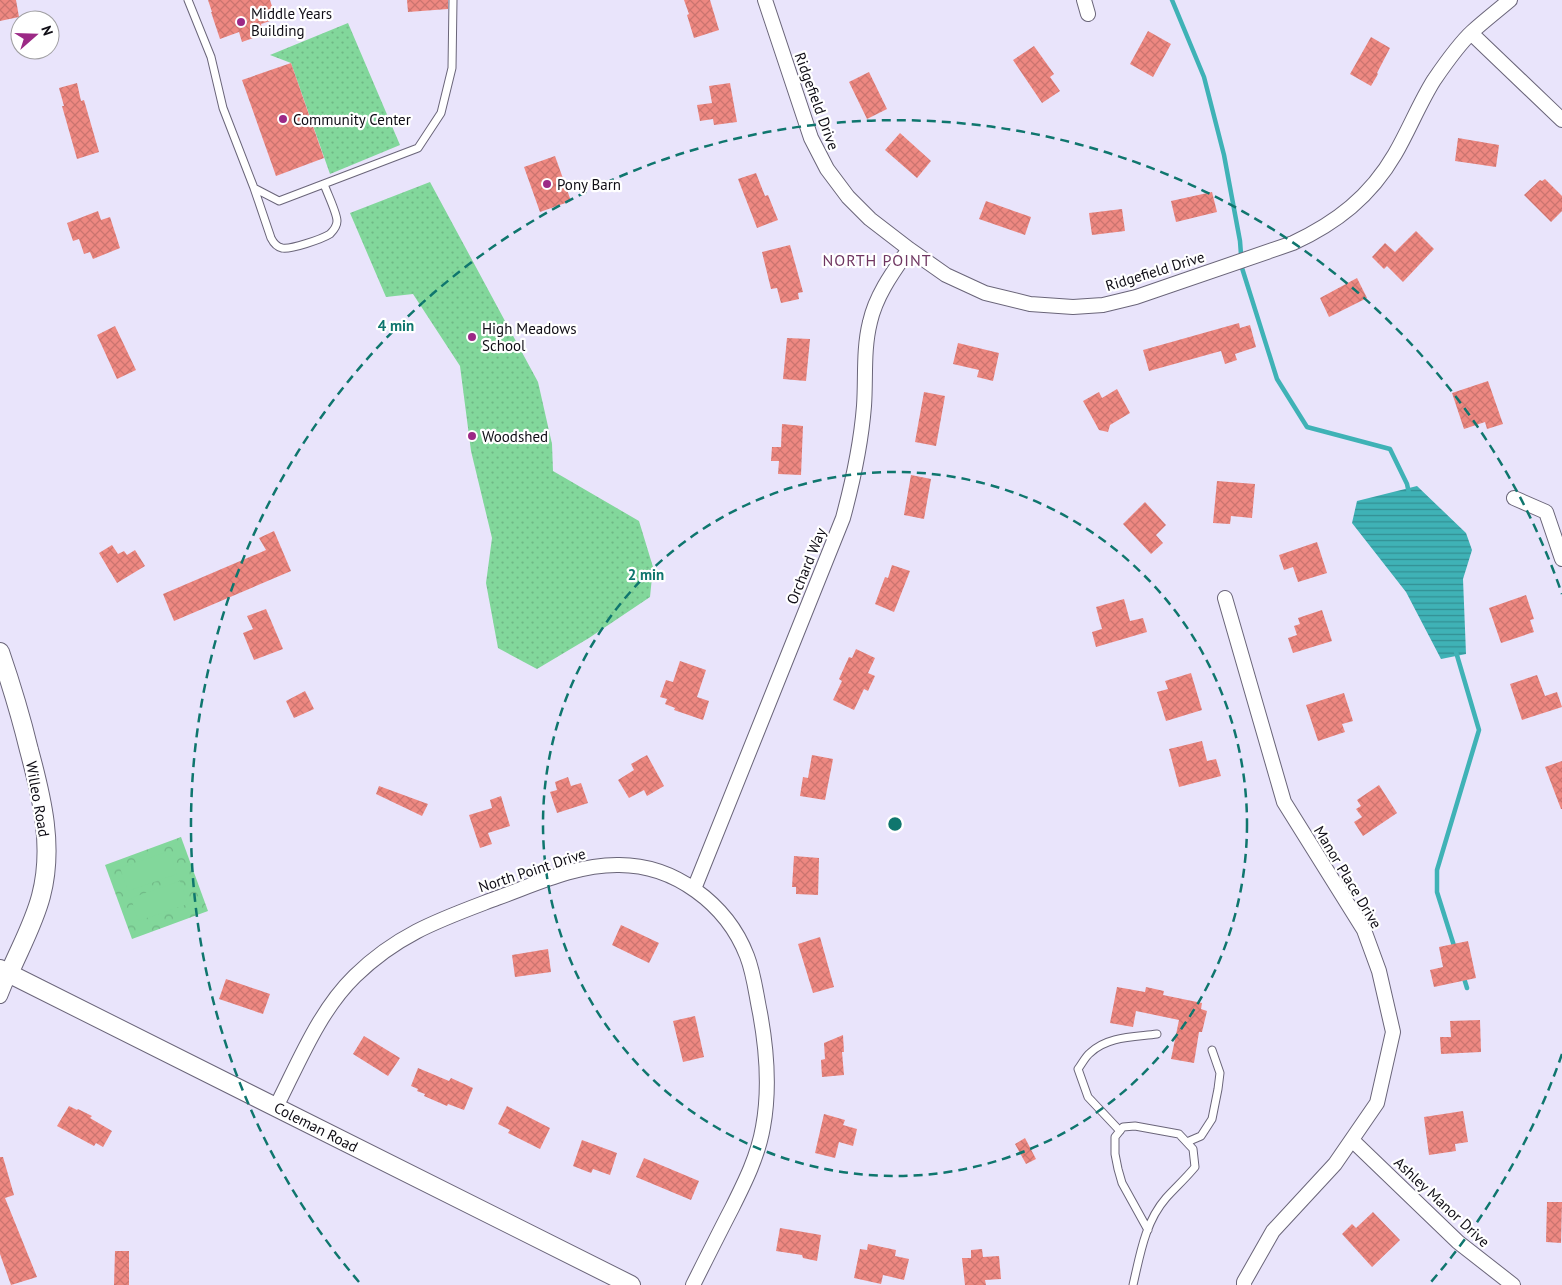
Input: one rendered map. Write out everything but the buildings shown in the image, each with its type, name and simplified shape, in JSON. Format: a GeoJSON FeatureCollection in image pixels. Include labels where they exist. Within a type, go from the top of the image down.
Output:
{"type":"FeatureCollection","features":[{"type":"Feature","properties":{"kind":"street","name":"Ridgefield Drive"},"geometry":{"type":"LineString","coordinates":[[764,0],[811,138],[827,169],[848,197],[870,218],[946,275],[985,293],[1030,304],[1073,307],[1103,304],[1136,297],[1293,243],[1315,233],[1335,220],[1355,205],[1372,187],[1394,156],[1434,81],[1471,33],[1510,0]]}},
{"type":"Feature","properties":{"kind":"street"},"geometry":{"type":"LineString","coordinates":[[1084,0],[1088,14]]}},
{"type":"Feature","properties":{"kind":"street"},"geometry":{"type":"LineString","coordinates":[[1471,33],[1562,120]]}},
{"type":"Feature","properties":{"kind":"street","name":"Orchard Way"},"geometry":{"type":"LineString","coordinates":[[694,889],[843,518],[854,480],[861,440],[866,346],[870,321],[883,286],[909,249]]}},
{"type":"Feature","properties":{"kind":"street"},"geometry":{"type":"LineString","coordinates":[[1514,498],[1546,512],[1562,559]]}},
{"type":"Feature","properties":{"kind":"street","name":"Manor Place Drive"},"geometry":{"type":"LineString","coordinates":[[1225,598],[1284,802],[1364,930],[1379,971],[1393,1032],[1377,1103],[1335,1164],[1273,1231],[1244,1285]]}},
{"type":"Feature","properties":{"kind":"street","name":"Willeo Road"},"geometry":{"type":"LineString","coordinates":[[0,652],[32,760],[44,812],[47,845],[41,896],[30,925],[5,972]]}},
{"type":"Feature","properties":{"kind":"street","name":"North Point Drive"},"geometry":{"type":"LineString","coordinates":[[276,1107],[316,1028],[338,995],[375,958],[418,929],[565,873],[593,866],[619,864],[646,868],[672,876],[711,902],[726,918],[738,937],[754,978],[766,1042],[768,1088],[763,1129],[751,1169],[692,1285]]}},
{"type":"Feature","properties":{"kind":"street"},"geometry":{"type":"LineString","coordinates":[[0,996],[5,972]]}},
{"type":"Feature","properties":{"kind":"street","name":"Coleman Road"},"geometry":{"type":"LineString","coordinates":[[5,972],[631,1285]]}},
{"type":"Feature","properties":{"kind":"street","name":"Ashley Manor Drive"},"geometry":{"type":"LineString","coordinates":[[1352,1140],[1458,1242],[1513,1285]]}},
{"type":"Feature","properties":{"kind":"lane"},"geometry":{"type":"LineString","coordinates":[[188,0],[211,57],[223,108],[254,188],[270,238],[275,244],[281,248],[290,248],[332,233],[337,221],[324,184]]}},
{"type":"Feature","properties":{"kind":"lane"},"geometry":{"type":"LineString","coordinates":[[254,188],[279,202],[418,148],[441,113],[452,68],[453,0]]}},
{"type":"Feature","properties":{"kind":"lane"},"geometry":{"type":"LineString","coordinates":[[1120,1131],[1088,1097],[1078,1069],[1089,1053],[1101,1045],[1120,1038],[1157,1034]]}},
{"type":"Feature","properties":{"kind":"lane"},"geometry":{"type":"LineString","coordinates":[[1187,1142],[1201,1136],[1212,1119],[1220,1073],[1212,1050]]}},
{"type":"Feature","properties":{"kind":"lane"},"geometry":{"type":"LineString","coordinates":[[1132,1285],[1143,1242],[1148,1230],[1152,1220],[1165,1199],[1195,1167],[1193,1149],[1180,1134],[1135,1126],[1123,1128],[1115,1137],[1115,1154],[1122,1183],[1148,1230]]}},
{"type":"Feature","properties":{"kind":"green space"},"geometry":{"type":"Polygon","coordinates":[[[348,23],[400,145],[330,174],[291,63],[270,55],[348,23]]]}},
{"type":"Feature","properties":{"kind":"green space"},"geometry":{"type":"Polygon","coordinates":[[[430,182],[538,382],[552,444],[553,471],[639,521],[653,567],[650,597],[589,638],[537,669],[498,648],[486,583],[492,538],[471,451],[460,366],[413,294],[386,297],[350,213],[430,182]]]}},
{"type":"Feature","properties":{"kind":"green space"},"geometry":{"type":"Polygon","coordinates":[[[181,837],[208,911],[132,939],[105,865],[181,837]]]}},
{"type":"Feature","properties":{"kind":"green space"},"geometry":{"type":"Polygon","coordinates":[[[169,851],[177,874],[128,891],[120,868],[169,851]]]}},
{"type":"Feature","properties":{"kind":"green space"},"geometry":{"type":"Polygon","coordinates":[[[180,881],[188,904],[138,921],[131,898],[180,881]]]}},
{"type":"Feature","properties":{"kind":"shaded area"},"geometry":{"type":"Polygon","coordinates":[[[1417,486],[1466,533],[1472,550],[1463,579],[1466,654],[1441,659],[1406,592],[1352,523],[1357,501],[1417,486]]]}},
{"type":"Feature","properties":{"kind":"waterway"},"geometry":{"type":"LineString","coordinates":[[1172,0],[1204,77],[1224,155],[1240,241],[1242,268],[1277,379],[1307,427],[1390,449],[1407,484],[1409,493]]}},
{"type":"Feature","properties":{"kind":"waterway"},"geometry":{"type":"LineString","coordinates":[[1455,949],[1437,892],[1437,870],[1479,730],[1456,652]]}},
{"type":"Feature","properties":{"kind":"waterway"},"geometry":{"type":"LineString","coordinates":[[1463,975],[1467,988]]}},
{"type":"Feature","properties":{"kind":"place","name":"Middle Years Building"},"geometry":{"type":"Point","coordinates":[241,22]}},
{"type":"Feature","properties":{"kind":"place","name":"Community Center"},"geometry":{"type":"Point","coordinates":[283,119]}},
{"type":"Feature","properties":{"kind":"place","name":"Pony Barn"},"geometry":{"type":"Point","coordinates":[547,184]}},
{"type":"Feature","properties":{"kind":"place","name":"High Meadows School"},"geometry":{"type":"Point","coordinates":[472,337]}},
{"type":"Feature","properties":{"kind":"place","name":"Woodshed"},"geometry":{"type":"Point","coordinates":[472,436]}},
{"type":"Feature","properties":{"kind":"district","name":"NORTH POINT"},"geometry":{"type":"Point","coordinates":[877,260]}}]}
